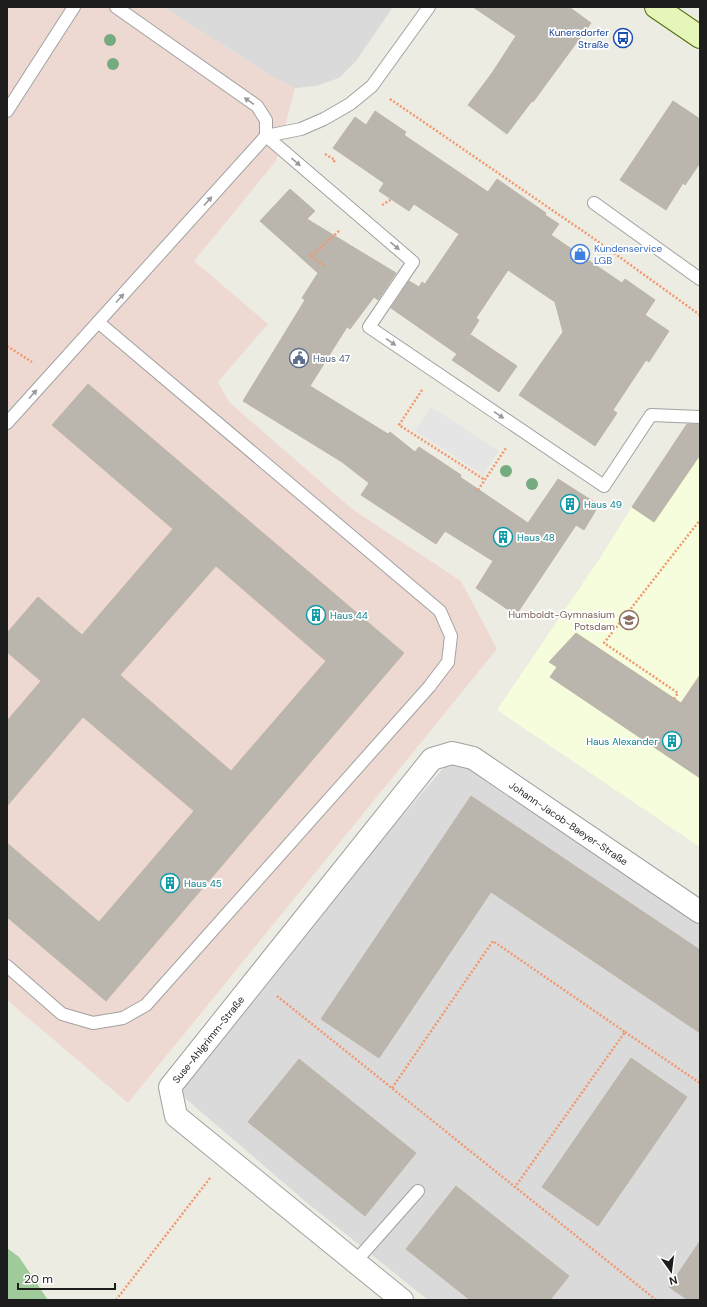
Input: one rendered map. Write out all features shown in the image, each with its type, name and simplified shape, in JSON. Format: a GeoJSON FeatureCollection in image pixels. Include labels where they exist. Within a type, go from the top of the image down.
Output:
{"type":"FeatureCollection","features":[{"type":"Feature","properties":{"kind":"main road"},"geometry":{"type":"LineString","coordinates":[[656,7],[700,37]]}},
{"type":"Feature","properties":{"kind":"street","name":"Johann-Jacob-Baeyer-Straße"},"geometry":{"type":"LineString","coordinates":[[432,759],[452,753],[473,758],[700,912]]}},
{"type":"Feature","properties":{"kind":"street","name":"Suse-Ahlgrimm-Straße"},"geometry":{"type":"LineString","coordinates":[[402,1300],[176,1116],[170,1087],[432,759]]}},
{"type":"Feature","properties":{"kind":"lane"},"geometry":{"type":"LineString","coordinates":[[7,111],[74,7]]}},
{"type":"Feature","properties":{"kind":"lane"},"geometry":{"type":"LineString","coordinates":[[116,7],[257,106],[266,120],[266,136],[413,262],[369,327],[604,486],[651,415],[700,417]]}},
{"type":"Feature","properties":{"kind":"lane"},"geometry":{"type":"LineString","coordinates":[[7,423],[266,136],[289,132],[324,119],[350,104],[372,86],[429,7]]}},
{"type":"Feature","properties":{"kind":"lane"},"geometry":{"type":"LineString","coordinates":[[594,203],[700,279]]}},
{"type":"Feature","properties":{"kind":"lane"},"geometry":{"type":"LineString","coordinates":[[7,966],[62,1014],[94,1023],[123,1018],[146,1005],[430,687],[448,662],[451,636],[440,611],[98,322]]}},
{"type":"Feature","properties":{"kind":"lane"},"geometry":{"type":"LineString","coordinates":[[355,1262],[418,1191]]}},
{"type":"Feature","properties":{"kind":"path"},"geometry":{"type":"LineString","coordinates":[[372,86],[593,238],[700,315]]}},
{"type":"Feature","properties":{"kind":"path"},"geometry":{"type":"LineString","coordinates":[[7,346],[50,375]]}},
{"type":"Feature","properties":{"kind":"path"},"geometry":{"type":"LineString","coordinates":[[434,371],[399,425],[485,480]]}},
{"type":"Feature","properties":{"kind":"path"},"geometry":{"type":"LineString","coordinates":[[478,490],[508,446],[523,431]]}},
{"type":"Feature","properties":{"kind":"path"},"geometry":{"type":"LineString","coordinates":[[674,699],[678,693],[604,643],[700,520]]}},
{"type":"Feature","properties":{"kind":"path"},"geometry":{"type":"LineString","coordinates":[[392,1088],[493,941],[700,1083]]}},
{"type":"Feature","properties":{"kind":"path"},"geometry":{"type":"LineString","coordinates":[[257,980],[656,1300]]}},
{"type":"Feature","properties":{"kind":"path"},"geometry":{"type":"LineString","coordinates":[[515,1186],[625,1032]]}},
{"type":"Feature","properties":{"kind":"path"},"geometry":{"type":"LineString","coordinates":[[116,1300],[226,1157]]}},
{"type":"Feature","properties":{"kind":"shaded area"},"geometry":{"type":"Polygon","coordinates":[[[7,7],[163,7],[273,77],[295,88],[276,161],[194,261],[268,324],[218,382],[229,402],[352,509],[461,581],[497,649],[128,1103],[7,1000],[7,7]]]}},
{"type":"Feature","properties":{"kind":"shaded area"},"geometry":{"type":"Polygon","coordinates":[[[163,7],[393,7],[356,61],[339,78],[316,86],[295,88],[273,77],[163,7]]]}},
{"type":"Feature","properties":{"kind":"shaded area"},"geometry":{"type":"Polygon","coordinates":[[[431,407],[499,451],[483,475],[415,431],[431,407]]]}},
{"type":"Feature","properties":{"kind":"shaded area","name":"Humboldt-Gymnasium Potsdam"},"geometry":{"type":"Polygon","coordinates":[[[700,455],[700,847],[497,710],[600,558],[632,507],[654,522],[700,455]]]}},
{"type":"Feature","properties":{"kind":"shaded area"},"geometry":{"type":"Polygon","coordinates":[[[453,757],[700,923],[700,1300],[428,1300],[306,1202],[178,1092],[274,965],[453,757]]]}},
{"type":"Feature","properties":{"kind":"green space"},"geometry":{"type":"Polygon","coordinates":[[[7,1248],[19,1257],[48,1300],[7,1300],[7,1248]]]}},
{"type":"Feature","properties":{"kind":"building"},"geometry":{"type":"Polygon","coordinates":[[[473,7],[569,7],[591,23],[533,102],[532,101],[507,134],[468,105],[492,73],[516,36],[473,7]]]}},
{"type":"Feature","properties":{"kind":"building"},"geometry":{"type":"Polygon","coordinates":[[[673,101],[700,119],[700,163],[685,185],[683,183],[666,210],[620,180],[673,101]]]}},
{"type":"Feature","properties":{"kind":"building"},"geometry":{"type":"Polygon","coordinates":[[[375,111],[406,132],[404,135],[488,192],[497,179],[546,213],[545,215],[559,224],[551,235],[622,283],[625,279],[655,300],[645,315],[669,331],[649,362],[646,360],[613,410],[617,413],[595,446],[519,395],[563,332],[555,302],[508,270],[476,318],[479,320],[463,346],[471,335],[517,366],[499,392],[452,360],[457,354],[391,308],[409,281],[419,287],[422,282],[425,284],[459,234],[414,204],[409,211],[379,191],[384,183],[333,148],[355,117],[366,125],[375,111]]]}},
{"type":"Feature","properties":{"kind":"building"},"geometry":{"type":"Polygon","coordinates":[[[290,189],[315,211],[307,219],[396,273],[378,300],[374,297],[350,329],[347,327],[310,386],[388,434],[390,432],[415,452],[419,447],[528,523],[558,479],[599,505],[584,530],[576,525],[516,615],[476,588],[493,561],[445,531],[436,544],[361,495],[369,483],[342,462],[243,401],[305,300],[302,298],[318,273],[260,221],[290,189]]]}},
{"type":"Feature","properties":{"kind":"building","name":"Haus 44"},"geometry":{"type":"Polygon","coordinates":[[[88,384],[404,653],[106,1001],[7,917],[7,843],[99,922],[194,811],[83,717],[7,806],[7,721],[41,681],[7,652],[7,633],[38,597],[82,635],[173,529],[52,425],[88,384]],[[216,566],[120,675],[231,771],[326,661],[216,566]]]}},
{"type":"Feature","properties":{"kind":"building"},"geometry":{"type":"Polygon","coordinates":[[[687,424],[700,424],[700,455],[654,522],[632,507],[687,424]]]}},
{"type":"Feature","properties":{"kind":"building","name":"Haus Alexander"},"geometry":{"type":"Polygon","coordinates":[[[576,633],[681,703],[700,675],[700,778],[550,677],[557,667],[549,662],[576,633]]]}},
{"type":"Feature","properties":{"kind":"building"},"geometry":{"type":"Polygon","coordinates":[[[471,796],[700,950],[700,1033],[491,892],[379,1058],[321,1019],[471,796]]]}},
{"type":"Feature","properties":{"kind":"building"},"geometry":{"type":"Polygon","coordinates":[[[631,1058],[687,1097],[598,1226],[542,1187],[631,1058]]]}},
{"type":"Feature","properties":{"kind":"building"},"geometry":{"type":"Polygon","coordinates":[[[299,1059],[416,1153],[365,1216],[248,1122],[299,1059]]]}},
{"type":"Feature","properties":{"kind":"building"},"geometry":{"type":"Polygon","coordinates":[[[456,1186],[569,1276],[550,1300],[470,1300],[406,1249],[456,1186]]]}},
{"type":"Feature","properties":{"kind":"building"},"geometry":{"type":"Polygon","coordinates":[[[700,1241],[700,1300],[688,1300],[669,1287],[700,1241]]]}},
{"type":"Feature","properties":{"kind":"place","name":"Kunersdorfer Straße"},"geometry":{"type":"Point","coordinates":[623,38]}},
{"type":"Feature","properties":{"kind":"place","name":"Kundenservice LGB"},"geometry":{"type":"Point","coordinates":[580,254]}},
{"type":"Feature","properties":{"kind":"place","name":"Haus 47"},"geometry":{"type":"Point","coordinates":[299,358]}},
{"type":"Feature","properties":{"kind":"place","name":"Haus 49"},"geometry":{"type":"Point","coordinates":[570,504]}},
{"type":"Feature","properties":{"kind":"place","name":"Haus 48"},"geometry":{"type":"Point","coordinates":[503,537]}},
{"type":"Feature","properties":{"kind":"place","name":"Haus 44"},"geometry":{"type":"Point","coordinates":[316,615]}},
{"type":"Feature","properties":{"kind":"place","name":"Humboldt-Gymnasium Potsdam"},"geometry":{"type":"Point","coordinates":[629,620]}},
{"type":"Feature","properties":{"kind":"place","name":"Haus Alexander"},"geometry":{"type":"Point","coordinates":[672,741]}},
{"type":"Feature","properties":{"kind":"place","name":"Haus 45"},"geometry":{"type":"Point","coordinates":[170,883]}}]}
